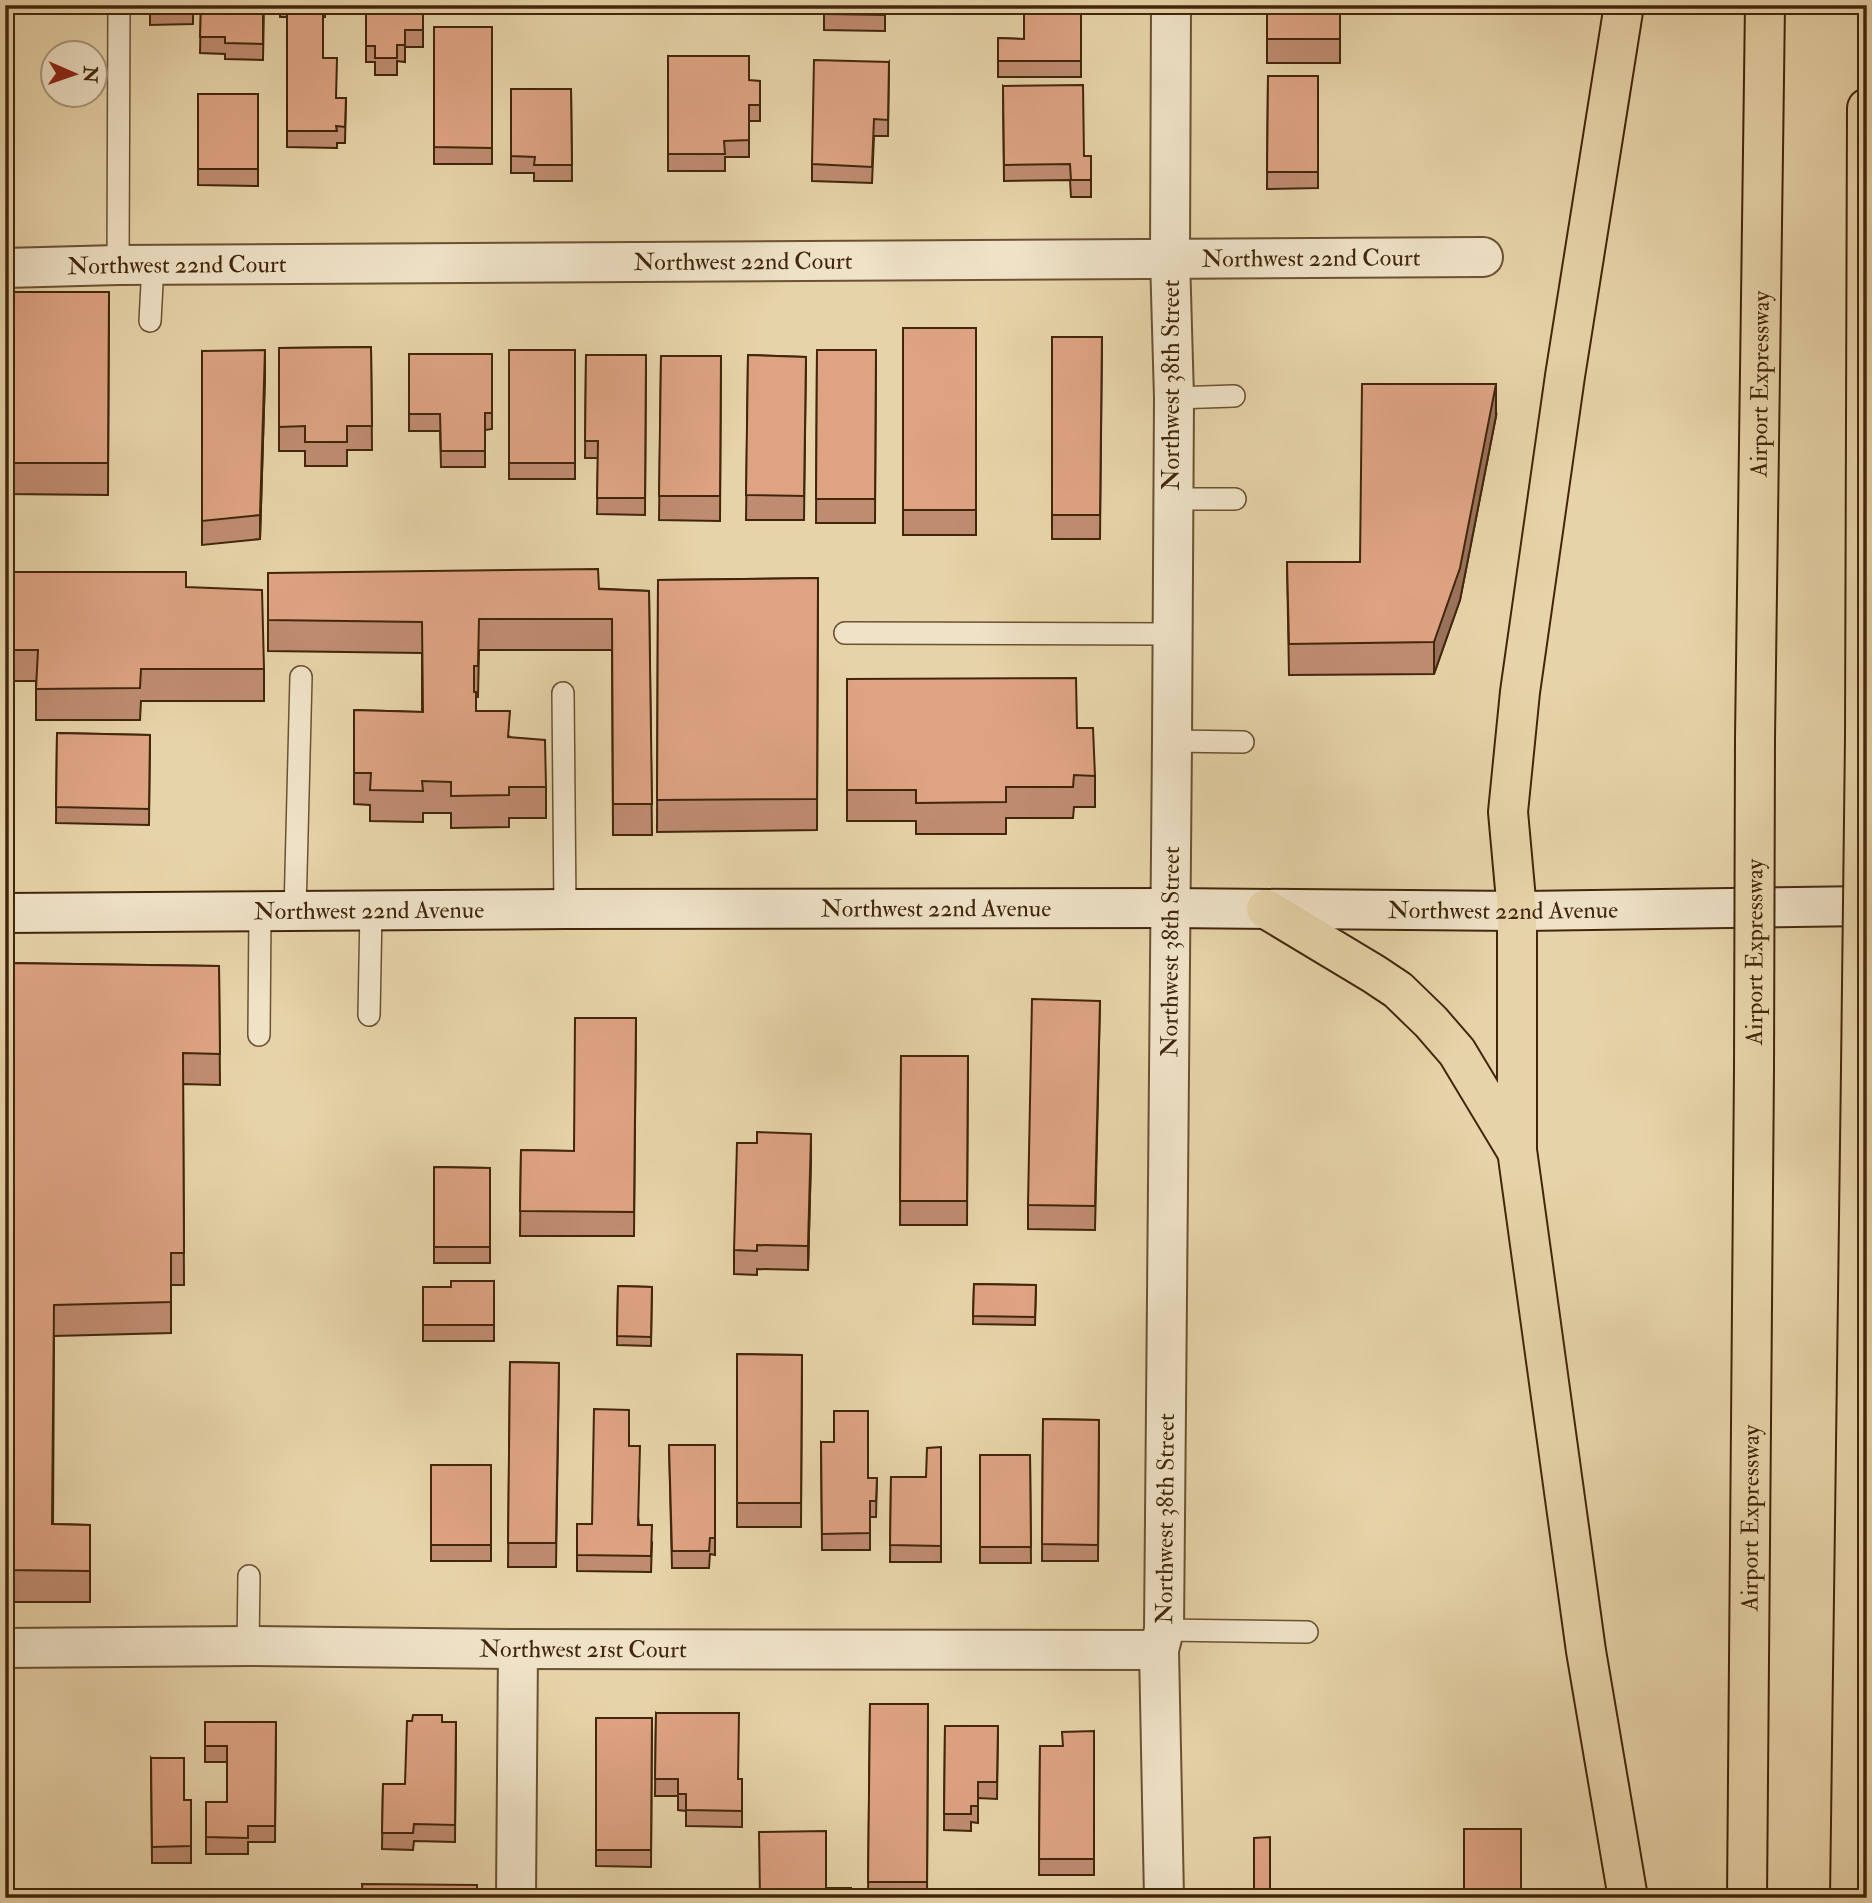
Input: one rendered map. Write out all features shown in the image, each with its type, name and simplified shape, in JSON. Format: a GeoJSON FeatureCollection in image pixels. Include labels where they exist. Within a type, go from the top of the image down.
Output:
{"type":"FeatureCollection","features":[{"type":"Feature","properties":{"kind":"highway"},"geometry":{"type":"LineString","coordinates":[[1624,5],[1565,376],[1515,728],[1508,811],[1517,911],[1517,1150],[1586,1651],[1628,1898]]}},
{"type":"Feature","properties":{"kind":"highway","name":"Airport Expressway"},"geometry":{"type":"LineString","coordinates":[[1747,1898],[1755,738],[1765,5]]}},
{"type":"Feature","properties":{"kind":"highway"},"geometry":{"type":"LineString","coordinates":[[1850,1898],[1865,737],[1867,108]]}},
{"type":"Feature","properties":{"kind":"highway"},"geometry":{"type":"LineString","coordinates":[[1266,909],[1398,990],[1457,1052],[1517,1150]]}},
{"type":"Feature","properties":{"kind":"street","name":"Northwest 38th Street"},"geometry":{"type":"LineString","coordinates":[[1164,1898],[1161,1640],[1174,397],[1170,258],[1171,5]]}},
{"type":"Feature","properties":{"kind":"street","name":"Northwest 22nd Court"},"geometry":{"type":"LineString","coordinates":[[5,268],[1483,257]]}},
{"type":"Feature","properties":{"kind":"street","name":"Northwest 22nd Avenue"},"geometry":{"type":"LineString","coordinates":[[5,913],[1170,908],[1517,911],[1867,906]]}},
{"type":"Feature","properties":{"kind":"street","name":"Northwest 21st Court"},"geometry":{"type":"LineString","coordinates":[[5,1648],[248,1646],[518,1649],[1161,1640]]}},
{"type":"Feature","properties":{"kind":"street"},"geometry":{"type":"LineString","coordinates":[[516,1898],[518,1649]]}},
{"type":"Feature","properties":{"kind":"lane"},"geometry":{"type":"LineString","coordinates":[[118,5],[136,265],[150,321]]}},
{"type":"Feature","properties":{"kind":"lane"},"geometry":{"type":"LineString","coordinates":[[1174,397],[1234,396]]}},
{"type":"Feature","properties":{"kind":"lane"},"geometry":{"type":"LineString","coordinates":[[1172,499],[1235,499]]}},
{"type":"Feature","properties":{"kind":"lane"},"geometry":{"type":"LineString","coordinates":[[845,633],[1172,634]]}},
{"type":"Feature","properties":{"kind":"lane"},"geometry":{"type":"LineString","coordinates":[[259,1034],[278,912],[301,677]]}},
{"type":"Feature","properties":{"kind":"lane"},"geometry":{"type":"LineString","coordinates":[[563,693],[565,909]]}},
{"type":"Feature","properties":{"kind":"lane"},"geometry":{"type":"LineString","coordinates":[[1172,741],[1243,742]]}},
{"type":"Feature","properties":{"kind":"lane"},"geometry":{"type":"LineString","coordinates":[[369,1015],[371,911]]}},
{"type":"Feature","properties":{"kind":"lane"},"geometry":{"type":"LineString","coordinates":[[248,1646],[249,1576]]}},
{"type":"Feature","properties":{"kind":"lane"},"geometry":{"type":"LineString","coordinates":[[1161,1640],[1307,1632]]}},
{"type":"Feature","properties":{"kind":"building"},"geometry":{"type":"Polygon","coordinates":[[[150,5],[193,5],[193,8],[150,9],[150,5]]]}},
{"type":"Feature","properties":{"kind":"building"},"geometry":{"type":"Polygon","coordinates":[[[201,5],[263,5],[263,44],[225,43],[225,37],[200,37],[201,5]]]}},
{"type":"Feature","properties":{"kind":"building"},"geometry":{"type":"Polygon","coordinates":[[[366,5],[423,5],[423,30],[405,30],[405,45],[397,45],[397,58],[375,58],[375,46],[366,46],[366,5]]]}},
{"type":"Feature","properties":{"kind":"building"},"geometry":{"type":"Polygon","coordinates":[[[824,5],[885,5],[885,15],[824,14],[824,5]]]}},
{"type":"Feature","properties":{"kind":"building"},"geometry":{"type":"Polygon","coordinates":[[[1024,5],[1081,5],[1081,61],[998,61],[998,38],[1024,39],[1024,5]]]}},
{"type":"Feature","properties":{"kind":"building"},"geometry":{"type":"Polygon","coordinates":[[[1267,5],[1340,5],[1340,39],[1267,39],[1267,5]]]}},
{"type":"Feature","properties":{"kind":"building"},"geometry":{"type":"Polygon","coordinates":[[[287,13],[323,13],[323,58],[337,58],[336,98],[346,98],[345,127],[336,126],[337,131],[287,131],[287,13]]]}},
{"type":"Feature","properties":{"kind":"building"},"geometry":{"type":"Polygon","coordinates":[[[434,27],[492,27],[492,148],[434,147],[434,27]]]}},
{"type":"Feature","properties":{"kind":"building"},"geometry":{"type":"Polygon","coordinates":[[[668,56],[749,56],[749,80],[760,81],[760,105],[749,105],[749,140],[724,141],[725,154],[668,154],[668,56]]]}},
{"type":"Feature","properties":{"kind":"building"},"geometry":{"type":"Polygon","coordinates":[[[814,60],[889,62],[888,120],[874,119],[872,167],[812,164],[814,60]]]}},
{"type":"Feature","properties":{"kind":"building"},"geometry":{"type":"Polygon","coordinates":[[[1268,76],[1318,76],[1318,172],[1267,172],[1268,76]]]}},
{"type":"Feature","properties":{"kind":"building"},"geometry":{"type":"Polygon","coordinates":[[[1083,85],[1084,156],[1091,156],[1091,180],[1071,180],[1070,164],[1004,165],[1003,86],[1083,85]]]}},
{"type":"Feature","properties":{"kind":"building"},"geometry":{"type":"Polygon","coordinates":[[[511,89],[571,89],[572,165],[534,165],[535,157],[511,156],[511,89]]]}},
{"type":"Feature","properties":{"kind":"building"},"geometry":{"type":"Polygon","coordinates":[[[198,94],[258,94],[258,169],[198,169],[198,94]]]}},
{"type":"Feature","properties":{"kind":"building"},"geometry":{"type":"Polygon","coordinates":[[[5,292],[109,292],[108,463],[5,463],[5,292]]]}},
{"type":"Feature","properties":{"kind":"building"},"geometry":{"type":"Polygon","coordinates":[[[903,328],[976,328],[976,510],[903,510],[903,328]]]}},
{"type":"Feature","properties":{"kind":"building"},"geometry":{"type":"Polygon","coordinates":[[[1052,337],[1102,337],[1100,515],[1052,515],[1052,337]]]}},
{"type":"Feature","properties":{"kind":"building"},"geometry":{"type":"Polygon","coordinates":[[[371,347],[372,426],[347,426],[347,442],[305,442],[305,426],[279,427],[279,348],[371,347]]]}},
{"type":"Feature","properties":{"kind":"building"},"geometry":{"type":"Polygon","coordinates":[[[265,350],[260,515],[202,521],[202,351],[265,350]]]}},
{"type":"Feature","properties":{"kind":"building"},"geometry":{"type":"Polygon","coordinates":[[[509,350],[575,350],[575,463],[509,463],[509,350]]]}},
{"type":"Feature","properties":{"kind":"building"},"geometry":{"type":"Polygon","coordinates":[[[817,350],[876,350],[875,499],[816,499],[817,350]]]}},
{"type":"Feature","properties":{"kind":"building"},"geometry":{"type":"Polygon","coordinates":[[[409,354],[492,354],[492,413],[485,413],[485,451],[441,451],[440,414],[409,414],[409,354]]]}},
{"type":"Feature","properties":{"kind":"building"},"geometry":{"type":"Polygon","coordinates":[[[586,355],[646,355],[645,498],[597,498],[598,441],[585,441],[586,355]]]}},
{"type":"Feature","properties":{"kind":"building"},"geometry":{"type":"Polygon","coordinates":[[[748,355],[806,357],[804,496],[746,495],[748,355]]]}},
{"type":"Feature","properties":{"kind":"building"},"geometry":{"type":"Polygon","coordinates":[[[661,356],[721,356],[720,496],[659,496],[661,356]]]}},
{"type":"Feature","properties":{"kind":"building"},"geometry":{"type":"Polygon","coordinates":[[[1362,384],[1496,384],[1460,568],[1434,642],[1289,644],[1287,562],[1360,562],[1362,384]]]}},
{"type":"Feature","properties":{"kind":"building"},"geometry":{"type":"Polygon","coordinates":[[[598,569],[599,589],[649,591],[652,804],[613,804],[612,619],[479,619],[478,666],[474,666],[476,711],[510,711],[508,737],[545,740],[546,787],[509,787],[509,795],[451,796],[451,782],[422,781],[423,791],[370,790],[371,773],[354,773],[354,710],[423,712],[422,622],[268,620],[268,573],[598,569]]]}},
{"type":"Feature","properties":{"kind":"building"},"geometry":{"type":"Polygon","coordinates":[[[5,572],[186,572],[186,587],[262,590],[264,669],[141,669],[140,688],[36,689],[38,650],[5,650],[5,572]]]}},
{"type":"Feature","properties":{"kind":"building"},"geometry":{"type":"Polygon","coordinates":[[[818,578],[817,799],[657,800],[658,580],[818,578]]]}},
{"type":"Feature","properties":{"kind":"building"},"geometry":{"type":"Polygon","coordinates":[[[1076,678],[1077,728],[1093,728],[1095,776],[1074,775],[1073,787],[1006,787],[1006,802],[916,803],[916,790],[847,790],[847,679],[1076,678]]]}},
{"type":"Feature","properties":{"kind":"building"},"geometry":{"type":"Polygon","coordinates":[[[57,733],[150,735],[149,809],[56,807],[57,733]]]}},
{"type":"Feature","properties":{"kind":"building"},"geometry":{"type":"Polygon","coordinates":[[[5,963],[219,966],[220,1054],[183,1053],[184,1253],[171,1253],[171,1302],[54,1305],[52,1524],[90,1525],[90,1571],[5,1570],[5,963]]]}},
{"type":"Feature","properties":{"kind":"building"},"geometry":{"type":"Polygon","coordinates":[[[1032,999],[1100,1001],[1095,1206],[1028,1205],[1032,999]]]}},
{"type":"Feature","properties":{"kind":"building"},"geometry":{"type":"Polygon","coordinates":[[[575,1018],[636,1018],[634,1212],[520,1211],[521,1150],[574,1151],[575,1018]]]}},
{"type":"Feature","properties":{"kind":"building"},"geometry":{"type":"Polygon","coordinates":[[[901,1056],[968,1056],[967,1201],[900,1201],[901,1056]]]}},
{"type":"Feature","properties":{"kind":"building"},"geometry":{"type":"Polygon","coordinates":[[[757,1132],[811,1134],[808,1246],[757,1245],[757,1251],[734,1250],[737,1143],[757,1143],[757,1132]]]}},
{"type":"Feature","properties":{"kind":"building"},"geometry":{"type":"Polygon","coordinates":[[[434,1167],[490,1168],[490,1247],[434,1247],[434,1167]]]}},
{"type":"Feature","properties":{"kind":"building"},"geometry":{"type":"Polygon","coordinates":[[[451,1281],[494,1281],[494,1325],[423,1325],[423,1287],[451,1287],[451,1281]]]}},
{"type":"Feature","properties":{"kind":"building"},"geometry":{"type":"Polygon","coordinates":[[[974,1284],[1036,1285],[1035,1317],[973,1316],[974,1284]]]}},
{"type":"Feature","properties":{"kind":"building"},"geometry":{"type":"Polygon","coordinates":[[[618,1286],[652,1287],[651,1337],[617,1336],[618,1286]]]}},
{"type":"Feature","properties":{"kind":"building"},"geometry":{"type":"Polygon","coordinates":[[[737,1354],[802,1355],[801,1503],[737,1503],[737,1354]]]}},
{"type":"Feature","properties":{"kind":"building"},"geometry":{"type":"Polygon","coordinates":[[[510,1362],[559,1363],[556,1543],[508,1543],[510,1362]]]}},
{"type":"Feature","properties":{"kind":"building"},"geometry":{"type":"Polygon","coordinates":[[[594,1409],[629,1410],[629,1446],[640,1446],[638,1525],[652,1525],[651,1556],[577,1555],[577,1524],[592,1524],[594,1409]]]}},
{"type":"Feature","properties":{"kind":"building"},"geometry":{"type":"Polygon","coordinates":[[[834,1411],[868,1411],[868,1478],[877,1478],[876,1501],[870,1501],[870,1533],[822,1534],[821,1442],[834,1442],[834,1411]]]}},
{"type":"Feature","properties":{"kind":"building"},"geometry":{"type":"Polygon","coordinates":[[[1043,1419],[1099,1420],[1098,1545],[1042,1544],[1043,1419]]]}},
{"type":"Feature","properties":{"kind":"building"},"geometry":{"type":"Polygon","coordinates":[[[669,1445],[715,1445],[715,1538],[710,1538],[709,1551],[672,1551],[669,1445]]]}},
{"type":"Feature","properties":{"kind":"building"},"geometry":{"type":"Polygon","coordinates":[[[941,1447],[941,1546],[890,1545],[891,1477],[926,1477],[927,1448],[941,1447]]]}},
{"type":"Feature","properties":{"kind":"building"},"geometry":{"type":"Polygon","coordinates":[[[980,1455],[1030,1455],[1031,1547],[980,1547],[980,1455]]]}},
{"type":"Feature","properties":{"kind":"building"},"geometry":{"type":"Polygon","coordinates":[[[431,1465],[491,1465],[491,1545],[431,1545],[431,1465]]]}},
{"type":"Feature","properties":{"kind":"building"},"geometry":{"type":"Polygon","coordinates":[[[870,1704],[928,1704],[927,1882],[868,1882],[870,1704]]]}},
{"type":"Feature","properties":{"kind":"building"},"geometry":{"type":"Polygon","coordinates":[[[656,1713],[739,1713],[738,1779],[742,1779],[742,1811],[686,1810],[686,1794],[678,1794],[678,1779],[655,1779],[656,1713]]]}},
{"type":"Feature","properties":{"kind":"building"},"geometry":{"type":"Polygon","coordinates":[[[413,1715],[442,1715],[442,1722],[456,1722],[455,1825],[414,1824],[413,1833],[382,1833],[383,1784],[405,1784],[407,1721],[412,1721],[413,1715]]]}},
{"type":"Feature","properties":{"kind":"building"},"geometry":{"type":"Polygon","coordinates":[[[596,1718],[652,1718],[651,1850],[596,1850],[596,1718]]]}},
{"type":"Feature","properties":{"kind":"building"},"geometry":{"type":"Polygon","coordinates":[[[205,1722],[276,1722],[275,1826],[248,1826],[248,1838],[206,1837],[206,1802],[227,1802],[227,1746],[205,1746],[205,1722]]]}},
{"type":"Feature","properties":{"kind":"building"},"geometry":{"type":"Polygon","coordinates":[[[945,1726],[998,1726],[997,1782],[978,1782],[978,1806],[971,1806],[971,1814],[944,1814],[945,1726]]]}},
{"type":"Feature","properties":{"kind":"building"},"geometry":{"type":"Polygon","coordinates":[[[1094,1731],[1094,1859],[1039,1859],[1040,1746],[1063,1746],[1062,1732],[1094,1731]]]}},
{"type":"Feature","properties":{"kind":"building"},"geometry":{"type":"Polygon","coordinates":[[[151,1758],[184,1758],[184,1800],[191,1800],[191,1846],[152,1847],[151,1758]]]}},
{"type":"Feature","properties":{"kind":"building"},"geometry":{"type":"Polygon","coordinates":[[[1464,1829],[1521,1829],[1521,1896],[1254,1898],[1254,1838],[1270,1837],[1270,1894],[1464,1895],[1464,1829]]]}},
{"type":"Feature","properties":{"kind":"building"},"geometry":{"type":"Polygon","coordinates":[[[826,1831],[826,1888],[851,1888],[851,1898],[760,1898],[759,1832],[826,1831]]]}},
{"type":"Feature","properties":{"kind":"building"},"geometry":{"type":"Polygon","coordinates":[[[362,1884],[477,1885],[477,1898],[363,1898],[362,1884]]]}},
{"type":"Feature","properties":{"kind":"building"},"geometry":{"type":"Polygon","coordinates":[[[693,1895],[693,1898],[667,1898],[667,1896],[693,1895]]]}}]}
